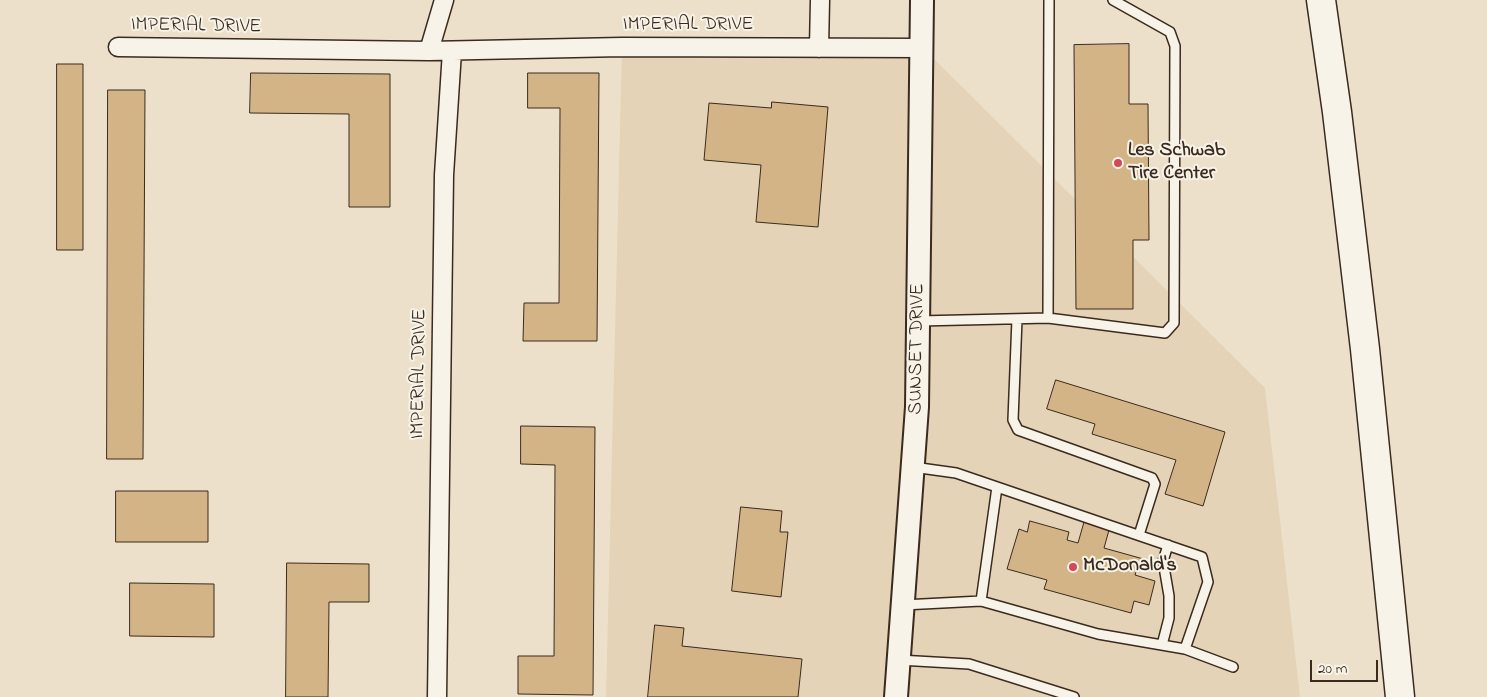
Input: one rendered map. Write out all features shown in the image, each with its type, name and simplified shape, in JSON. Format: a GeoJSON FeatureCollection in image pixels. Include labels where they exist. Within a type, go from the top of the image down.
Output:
{"type":"FeatureCollection","features":[{"type":"Feature","properties":{"kind":"highway"},"geometry":{"type":"LineString","coordinates":[[1321,0],[1337,112],[1362,330],[1400,697]]}},
{"type":"Feature","properties":{"kind":"street"},"geometry":{"type":"LineString","coordinates":[[429,51],[444,0]]}},
{"type":"Feature","properties":{"kind":"street"},"geometry":{"type":"LineString","coordinates":[[819,48],[820,0]]}},
{"type":"Feature","properties":{"kind":"street","name":"SUNSET DRIVE"},"geometry":{"type":"LineString","coordinates":[[896,697],[917,407],[922,0]]}},
{"type":"Feature","properties":{"kind":"street","name":"IMPERIAL DRIVE"},"geometry":{"type":"LineString","coordinates":[[118,47],[429,51],[622,47],[922,48]]}},
{"type":"Feature","properties":{"kind":"street","name":"IMPERIAL DRIVE"},"geometry":{"type":"LineString","coordinates":[[438,697],[444,175],[452,51]]}},
{"type":"Feature","properties":{"kind":"lane"},"geometry":{"type":"LineString","coordinates":[[1048,318],[1049,0]]}},
{"type":"Feature","properties":{"kind":"lane"},"geometry":{"type":"LineString","coordinates":[[919,321],[1048,318],[1164,333],[1174,322],[1175,46],[1170,32],[1112,0]]}},
{"type":"Feature","properties":{"kind":"lane"},"geometry":{"type":"LineString","coordinates":[[1017,319],[1013,420],[1018,430],[1152,478],[1155,484],[1139,535]]}},
{"type":"Feature","properties":{"kind":"lane"},"geometry":{"type":"LineString","coordinates":[[912,467],[956,473],[1202,557],[1208,582],[1185,649]]}},
{"type":"Feature","properties":{"kind":"lane"},"geometry":{"type":"LineString","coordinates":[[981,601],[997,487]]}},
{"type":"Feature","properties":{"kind":"lane"},"geometry":{"type":"LineString","coordinates":[[1162,645],[1169,618],[1169,596],[1163,561],[1168,545]]}},
{"type":"Feature","properties":{"kind":"lane"},"geometry":{"type":"LineString","coordinates":[[902,604],[981,601],[1098,634],[1185,649],[1233,667]]}},
{"type":"Feature","properties":{"kind":"lane"},"geometry":{"type":"LineString","coordinates":[[898,660],[969,664],[1074,697]]}},
{"type":"Feature","properties":{"kind":"shaded area"},"geometry":{"type":"Polygon","coordinates":[[[622,47],[923,48],[1265,388],[1300,697],[606,697],[622,47]]]}},
{"type":"Feature","properties":{"kind":"building"},"geometry":{"type":"Polygon","coordinates":[[[1129,44],[1129,104],[1148,104],[1149,240],[1133,240],[1133,309],[1076,309],[1074,45],[1129,44]]]}},
{"type":"Feature","properties":{"kind":"building"},"geometry":{"type":"Polygon","coordinates":[[[57,64],[83,64],[83,250],[57,250],[57,64]]]}},
{"type":"Feature","properties":{"kind":"building"},"geometry":{"type":"Polygon","coordinates":[[[251,73],[390,74],[390,207],[349,207],[349,114],[250,113],[251,73]]]}},
{"type":"Feature","properties":{"kind":"building"},"geometry":{"type":"Polygon","coordinates":[[[528,73],[599,73],[597,341],[523,341],[524,303],[559,303],[560,108],[528,108],[528,73]]]}},
{"type":"Feature","properties":{"kind":"building"},"geometry":{"type":"Polygon","coordinates":[[[108,90],[145,90],[143,459],[107,459],[108,90]]]}},
{"type":"Feature","properties":{"kind":"building"},"geometry":{"type":"Polygon","coordinates":[[[772,102],[828,107],[818,227],[756,222],[761,165],[704,160],[709,103],[771,108],[772,102]]]}},
{"type":"Feature","properties":{"kind":"building"},"geometry":{"type":"Polygon","coordinates":[[[1056,380],[1225,432],[1203,506],[1165,494],[1176,460],[1092,434],[1095,424],[1047,409],[1056,380]]]}},
{"type":"Feature","properties":{"kind":"building"},"geometry":{"type":"Polygon","coordinates":[[[521,426],[595,427],[593,695],[518,694],[518,656],[554,656],[555,465],[521,464],[521,426]]]}},
{"type":"Feature","properties":{"kind":"building"},"geometry":{"type":"Polygon","coordinates":[[[116,491],[208,491],[208,542],[116,542],[116,491]]]}},
{"type":"Feature","properties":{"kind":"building"},"geometry":{"type":"Polygon","coordinates":[[[741,507],[782,511],[780,532],[788,532],[781,597],[732,591],[741,507]]]}},
{"type":"Feature","properties":{"kind":"building","name":"McDonald's"},"geometry":{"type":"Polygon","coordinates":[[[1030,521],[1069,532],[1067,540],[1078,543],[1084,522],[1109,530],[1104,548],[1147,560],[1145,568],[1138,566],[1135,575],[1155,581],[1149,605],[1134,601],[1131,613],[1044,589],[1047,580],[1007,569],[1019,529],[1027,532],[1030,521]]]}},
{"type":"Feature","properties":{"kind":"building"},"geometry":{"type":"Polygon","coordinates":[[[287,563],[369,564],[369,602],[329,602],[328,697],[286,697],[287,563]]]}},
{"type":"Feature","properties":{"kind":"building"},"geometry":{"type":"Polygon","coordinates":[[[130,583],[214,584],[214,637],[130,636],[130,583]]]}},
{"type":"Feature","properties":{"kind":"building"},"geometry":{"type":"Polygon","coordinates":[[[655,625],[684,628],[682,646],[802,659],[798,697],[648,697],[655,625]]]}},
{"type":"Feature","properties":{"kind":"place","name":"Les Schwab Tire Center"},"geometry":{"type":"Point","coordinates":[1118,163]}},
{"type":"Feature","properties":{"kind":"place","name":"McDonald's"},"geometry":{"type":"Point","coordinates":[1073,567]}}]}
